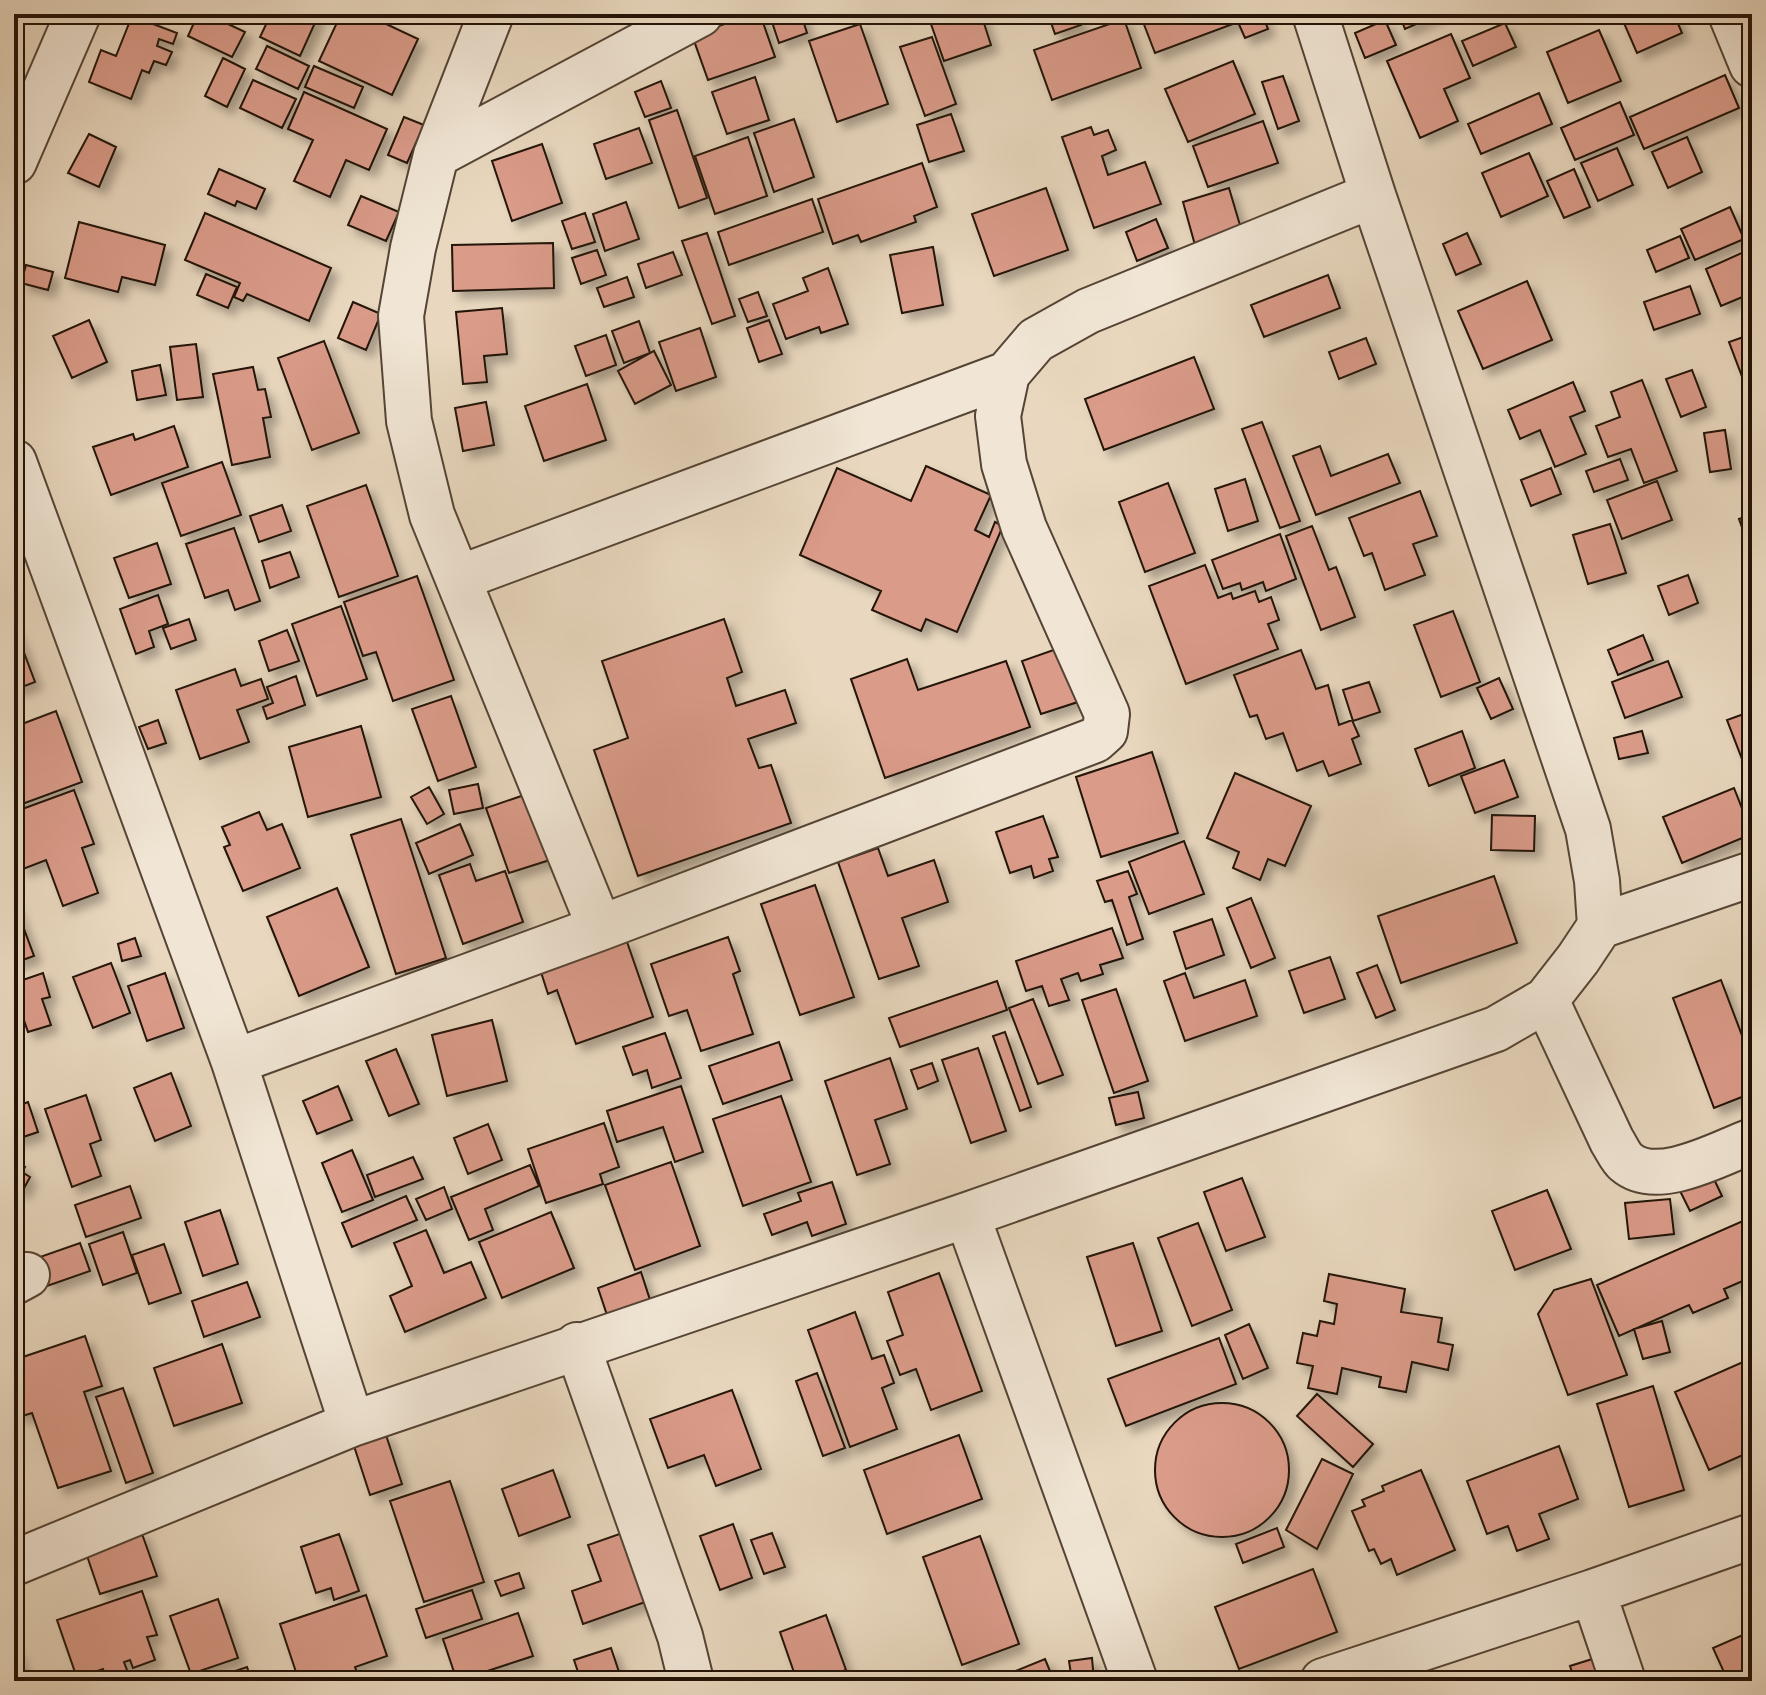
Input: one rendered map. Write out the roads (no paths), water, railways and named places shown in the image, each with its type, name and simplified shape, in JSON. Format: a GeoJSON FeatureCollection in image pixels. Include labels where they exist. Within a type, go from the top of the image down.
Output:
{"type":"FeatureCollection","features":[{"type":"Feature","properties":{"kind":"street"},"geometry":{"type":"LineString","coordinates":[[14,162],[78,14]]}},
{"type":"Feature","properties":{"kind":"street"},"geometry":{"type":"LineString","coordinates":[[491,14],[436,155],[413,248],[401,316],[409,421],[432,515],[600,928]]}},
{"type":"Feature","properties":{"kind":"street"},"geometry":{"type":"LineString","coordinates":[[436,155],[700,14]]}},
{"type":"Feature","properties":{"kind":"street"},"geometry":{"type":"LineString","coordinates":[[1315,14],[1373,195],[1588,829],[1597,881],[1600,926]]}},
{"type":"Feature","properties":{"kind":"street"},"geometry":{"type":"LineString","coordinates":[[1731,14],[1752,65]]}},
{"type":"Feature","properties":{"kind":"street"},"geometry":{"type":"LineString","coordinates":[[234,1062],[600,928],[1095,740],[1105,731],[1107,714],[1024,528],[1004,464],[998,416],[1007,374],[1036,340],[1088,311],[1373,195]]}},
{"type":"Feature","properties":{"kind":"street"},"geometry":{"type":"LineString","coordinates":[[459,578],[1007,374]]}},
{"type":"Feature","properties":{"kind":"street"},"geometry":{"type":"LineString","coordinates":[[14,462],[234,1062],[352,1424]]}},
{"type":"Feature","properties":{"kind":"street"},"geometry":{"type":"LineString","coordinates":[[14,1563],[352,1424],[577,1345],[967,1215],[1496,1029],[1546,1000],[1600,926],[1752,874]]}},
{"type":"Feature","properties":{"kind":"street"},"geometry":{"type":"LineString","coordinates":[[1546,1000],[1612,1141],[1626,1163],[1647,1171],[1668,1173],[1752,1141]]}},
{"type":"Feature","properties":{"kind":"street"},"geometry":{"type":"LineString","coordinates":[[967,1215],[1135,1681]]}},
{"type":"Feature","properties":{"kind":"street"},"geometry":{"type":"LineString","coordinates":[[577,1345],[680,1636],[691,1681]]}},
{"type":"Feature","properties":{"kind":"street"},"geometry":{"type":"LineString","coordinates":[[1323,1681],[1752,1536]]}},
{"type":"Feature","properties":{"kind":"street"},"geometry":{"type":"LineString","coordinates":[[1593,1592],[1623,1681]]}}]}
